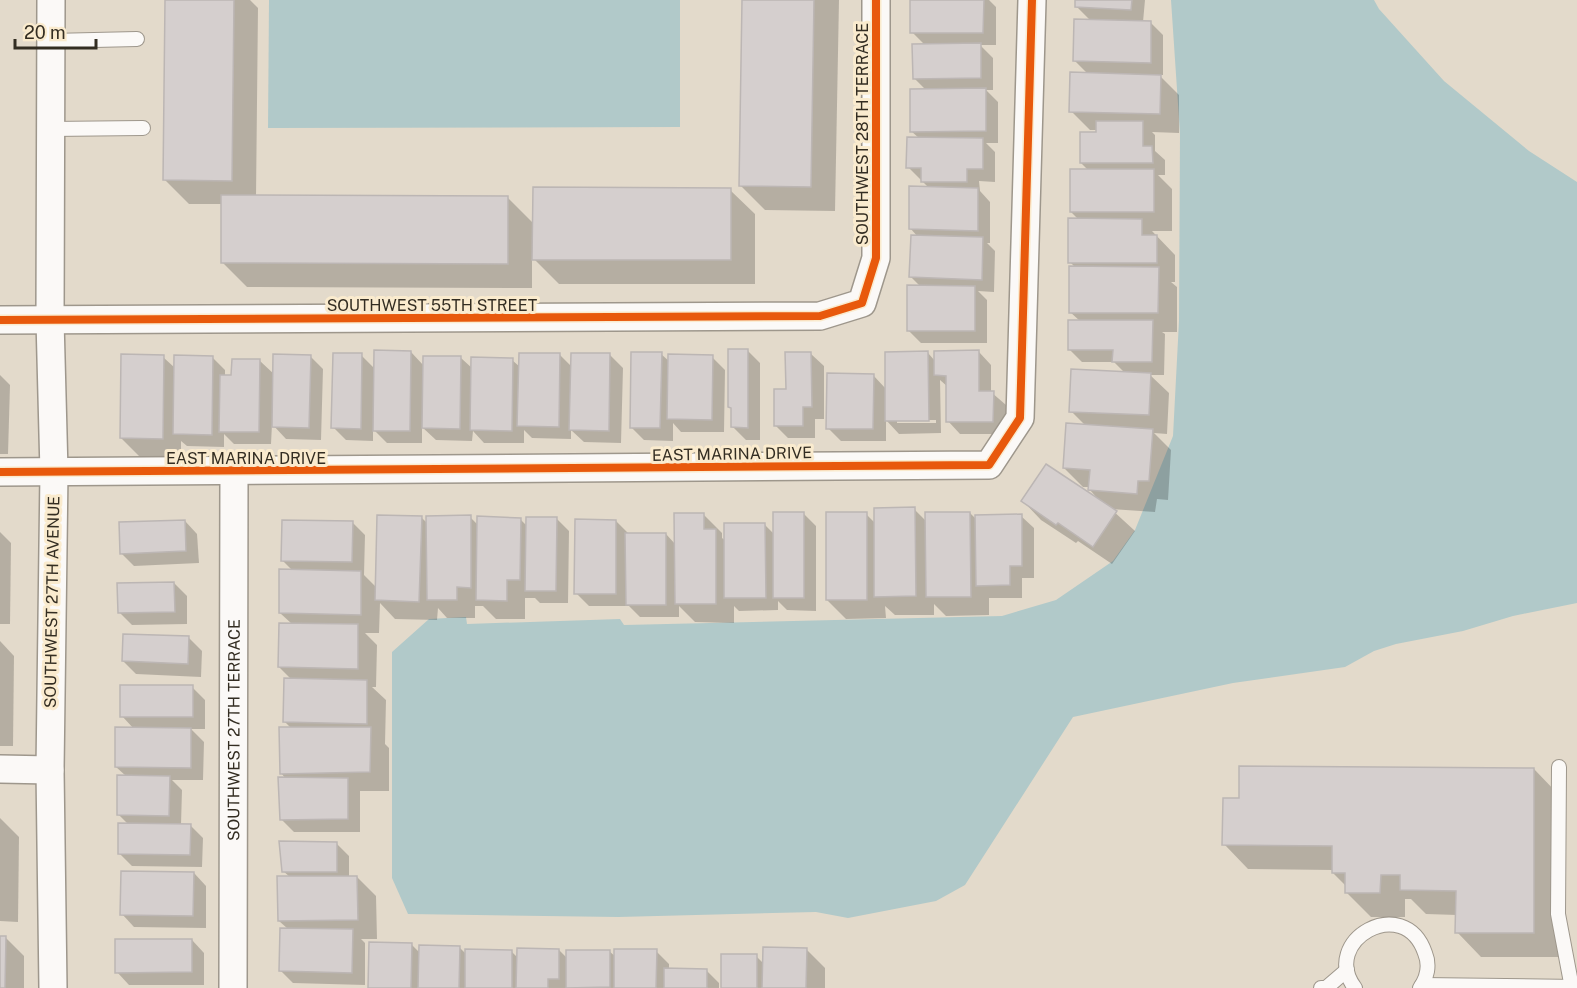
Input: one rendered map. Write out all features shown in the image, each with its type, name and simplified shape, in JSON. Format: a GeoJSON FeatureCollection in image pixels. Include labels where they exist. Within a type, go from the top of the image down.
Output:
{"type":"FeatureCollection","features":[{"type":"Feature","properties":{"kind":"street","name":"SOUTHWEST 27TH AVENUE"},"geometry":{"type":"LineString","coordinates":[[51,0],[50,320],[54,472],[50,770],[52,988]]}},
{"type":"Feature","properties":{"kind":"street","name":"SOUTHWEST 28TH TERRACE"},"geometry":{"type":"LineString","coordinates":[[862,303],[876,258],[876,0]]}},
{"type":"Feature","properties":{"kind":"street","name":"EAST MARINA DRIVE"},"geometry":{"type":"LineString","coordinates":[[0,472],[989,465],[1020,417],[1032,0]]}},
{"type":"Feature","properties":{"kind":"street","name":"SOUTHWEST 55TH STREET"},"geometry":{"type":"LineString","coordinates":[[0,320],[820,316],[862,303]]}},
{"type":"Feature","properties":{"kind":"street","name":"SOUTHWEST 27TH TERRACE"},"geometry":{"type":"LineString","coordinates":[[233,988],[234,471]]}},
{"type":"Feature","properties":{"kind":"street"},"geometry":{"type":"LineString","coordinates":[[0,769],[50,770]]}},
{"type":"Feature","properties":{"kind":"lane"},"geometry":{"type":"LineString","coordinates":[[51,41],[137,39]]}},
{"type":"Feature","properties":{"kind":"lane"},"geometry":{"type":"LineString","coordinates":[[50,129],[143,128]]}},
{"type":"Feature","properties":{"kind":"lane"},"geometry":{"type":"LineString","coordinates":[[1559,767],[1557,914],[1572,988]]}},
{"type":"Feature","properties":{"kind":"lane"},"geometry":{"type":"LineString","coordinates":[[1355,988],[1347,970],[1348,956],[1353,943],[1362,933],[1375,926],[1389,924],[1408,930],[1423,945],[1427,958],[1427,972],[1421,987],[1577,987]]}},
{"type":"Feature","properties":{"kind":"lane"},"geometry":{"type":"LineString","coordinates":[[1322,988],[1326,988],[1347,970]]}},
{"type":"Feature","properties":{"kind":"water"},"geometry":{"type":"Polygon","coordinates":[[[269,0],[680,0],[680,127],[268,128],[269,0]]]}},
{"type":"Feature","properties":{"kind":"water"},"geometry":{"type":"Polygon","coordinates":[[[1171,0],[1374,0],[1379,9],[1444,81],[1529,151],[1577,182],[1577,603],[1513,616],[1463,631],[1396,644],[1374,651],[1345,667],[1233,683],[1073,717],[965,885],[936,901],[848,918],[816,912],[618,917],[408,914],[392,878],[392,652],[429,619],[466,617],[467,624],[620,619],[624,625],[1002,616],[1056,600],[1113,561],[1135,530],[1173,436],[1179,321],[1180,134],[1171,0]]]}},
{"type":"Feature","properties":{"kind":"building"},"geometry":{"type":"Polygon","coordinates":[[[165,0],[234,0],[232,181],[163,180],[165,0]]]}},
{"type":"Feature","properties":{"kind":"building"},"geometry":{"type":"Polygon","coordinates":[[[742,0],[814,0],[811,187],[739,186],[742,0]]]}},
{"type":"Feature","properties":{"kind":"building"},"geometry":{"type":"Polygon","coordinates":[[[910,0],[984,0],[983,33],[910,33],[910,0]]]}},
{"type":"Feature","properties":{"kind":"building"},"geometry":{"type":"Polygon","coordinates":[[[1075,0],[1132,0],[1131,10],[1075,7],[1075,0]]]}},
{"type":"Feature","properties":{"kind":"building"},"geometry":{"type":"Polygon","coordinates":[[[1074,19],[1151,21],[1151,63],[1073,61],[1074,19]]]}},
{"type":"Feature","properties":{"kind":"building"},"geometry":{"type":"Polygon","coordinates":[[[981,43],[981,78],[913,79],[912,44],[981,43]]]}},
{"type":"Feature","properties":{"kind":"building"},"geometry":{"type":"Polygon","coordinates":[[[1070,72],[1161,75],[1160,114],[1069,112],[1070,72]]]}},
{"type":"Feature","properties":{"kind":"building"},"geometry":{"type":"Polygon","coordinates":[[[986,88],[986,131],[910,132],[910,89],[986,88]]]}},
{"type":"Feature","properties":{"kind":"building"},"geometry":{"type":"Polygon","coordinates":[[[1096,121],[1143,121],[1143,146],[1152,146],[1153,163],[1080,163],[1080,132],[1096,132],[1096,121]]]}},
{"type":"Feature","properties":{"kind":"building"},"geometry":{"type":"Polygon","coordinates":[[[907,137],[983,138],[983,169],[967,169],[967,182],[921,182],[921,168],[906,168],[907,137]]]}},
{"type":"Feature","properties":{"kind":"building"},"geometry":{"type":"Polygon","coordinates":[[[1070,169],[1154,169],[1154,212],[1070,212],[1070,169]]]}},
{"type":"Feature","properties":{"kind":"building"},"geometry":{"type":"Polygon","coordinates":[[[909,186],[978,188],[978,231],[909,229],[909,186]]]}},
{"type":"Feature","properties":{"kind":"building"},"geometry":{"type":"Polygon","coordinates":[[[533,187],[731,188],[731,260],[532,260],[533,187]]]}},
{"type":"Feature","properties":{"kind":"building"},"geometry":{"type":"Polygon","coordinates":[[[221,195],[508,196],[508,264],[221,263],[221,195]]]}},
{"type":"Feature","properties":{"kind":"building"},"geometry":{"type":"Polygon","coordinates":[[[1068,218],[1142,219],[1142,235],[1157,235],[1157,263],[1068,263],[1068,218]]]}},
{"type":"Feature","properties":{"kind":"building"},"geometry":{"type":"Polygon","coordinates":[[[911,235],[983,237],[982,280],[909,277],[911,235]]]}},
{"type":"Feature","properties":{"kind":"building"},"geometry":{"type":"Polygon","coordinates":[[[1069,266],[1159,267],[1158,313],[1069,313],[1069,266]]]}},
{"type":"Feature","properties":{"kind":"building"},"geometry":{"type":"Polygon","coordinates":[[[907,285],[975,286],[975,331],[907,331],[907,285]]]}},
{"type":"Feature","properties":{"kind":"building"},"geometry":{"type":"Polygon","coordinates":[[[1068,320],[1153,320],[1152,362],[1112,362],[1113,350],[1068,350],[1068,320]]]}},
{"type":"Feature","properties":{"kind":"building"},"geometry":{"type":"Polygon","coordinates":[[[728,349],[748,349],[748,428],[731,427],[731,408],[728,407],[728,349]]]}},
{"type":"Feature","properties":{"kind":"building"},"geometry":{"type":"Polygon","coordinates":[[[374,350],[411,351],[410,431],[373,431],[374,350]]]}},
{"type":"Feature","properties":{"kind":"building"},"geometry":{"type":"Polygon","coordinates":[[[979,350],[979,391],[994,391],[993,422],[946,422],[946,376],[934,375],[934,351],[979,350]]]}},
{"type":"Feature","properties":{"kind":"building"},"geometry":{"type":"Polygon","coordinates":[[[928,351],[929,421],[885,421],[885,352],[928,351]]]}},
{"type":"Feature","properties":{"kind":"building"},"geometry":{"type":"Polygon","coordinates":[[[631,352],[662,352],[660,428],[630,428],[631,352]]]}},
{"type":"Feature","properties":{"kind":"building"},"geometry":{"type":"Polygon","coordinates":[[[785,352],[811,352],[812,407],[803,407],[803,426],[774,426],[774,389],[786,389],[785,352]]]}},
{"type":"Feature","properties":{"kind":"building"},"geometry":{"type":"Polygon","coordinates":[[[333,353],[362,353],[361,429],[331,428],[333,353]]]}},
{"type":"Feature","properties":{"kind":"building"},"geometry":{"type":"Polygon","coordinates":[[[519,353],[560,353],[559,427],[517,426],[519,353]]]}},
{"type":"Feature","properties":{"kind":"building"},"geometry":{"type":"Polygon","coordinates":[[[571,353],[610,353],[609,431],[569,430],[571,353]]]}},
{"type":"Feature","properties":{"kind":"building"},"geometry":{"type":"Polygon","coordinates":[[[121,354],[164,355],[163,439],[120,438],[121,354]]]}},
{"type":"Feature","properties":{"kind":"building"},"geometry":{"type":"Polygon","coordinates":[[[273,354],[311,355],[309,428],[272,427],[273,354]]]}},
{"type":"Feature","properties":{"kind":"building"},"geometry":{"type":"Polygon","coordinates":[[[668,354],[713,355],[712,420],[667,419],[668,354]]]}},
{"type":"Feature","properties":{"kind":"building"},"geometry":{"type":"Polygon","coordinates":[[[174,355],[213,356],[212,435],[173,434],[174,355]]]}},
{"type":"Feature","properties":{"kind":"building"},"geometry":{"type":"Polygon","coordinates":[[[423,356],[461,356],[460,429],[422,428],[423,356]]]}},
{"type":"Feature","properties":{"kind":"building"},"geometry":{"type":"Polygon","coordinates":[[[471,357],[513,358],[512,431],[470,430],[471,357]]]}},
{"type":"Feature","properties":{"kind":"building"},"geometry":{"type":"Polygon","coordinates":[[[232,359],[260,359],[259,432],[219,432],[220,375],[231,375],[232,359]]]}},
{"type":"Feature","properties":{"kind":"building"},"geometry":{"type":"Polygon","coordinates":[[[1071,369],[1151,373],[1149,415],[1069,412],[1071,369]]]}},
{"type":"Feature","properties":{"kind":"building"},"geometry":{"type":"Polygon","coordinates":[[[827,373],[874,374],[873,429],[826,429],[827,373]]]}},
{"type":"Feature","properties":{"kind":"building"},"geometry":{"type":"Polygon","coordinates":[[[1066,423],[1153,429],[1149,481],[1138,481],[1137,494],[1088,490],[1090,470],[1063,468],[1066,423]]]}},
{"type":"Feature","properties":{"kind":"building"},"geometry":{"type":"Polygon","coordinates":[[[1046,464],[1117,511],[1093,547],[1021,501],[1046,464]]]}},
{"type":"Feature","properties":{"kind":"building"},"geometry":{"type":"Polygon","coordinates":[[[915,507],[916,596],[874,597],[874,508],[915,507]]]}},
{"type":"Feature","properties":{"kind":"building"},"geometry":{"type":"Polygon","coordinates":[[[773,512],[804,512],[804,598],[773,598],[773,512]]]}},
{"type":"Feature","properties":{"kind":"building"},"geometry":{"type":"Polygon","coordinates":[[[826,512],[867,512],[867,600],[826,600],[826,512]]]}},
{"type":"Feature","properties":{"kind":"building"},"geometry":{"type":"Polygon","coordinates":[[[925,512],[970,512],[971,597],[926,597],[925,512]]]}},
{"type":"Feature","properties":{"kind":"building"},"geometry":{"type":"Polygon","coordinates":[[[674,513],[704,513],[704,529],[716,529],[716,604],[675,604],[674,513]]]}},
{"type":"Feature","properties":{"kind":"building"},"geometry":{"type":"Polygon","coordinates":[[[1022,514],[1022,566],[1010,566],[1010,585],[976,586],[975,515],[1022,514]]]}},
{"type":"Feature","properties":{"kind":"building"},"geometry":{"type":"Polygon","coordinates":[[[377,515],[422,516],[419,602],[375,600],[377,515]]]}},
{"type":"Feature","properties":{"kind":"building"},"geometry":{"type":"Polygon","coordinates":[[[471,515],[471,588],[457,587],[457,600],[427,600],[426,516],[471,515]]]}},
{"type":"Feature","properties":{"kind":"building"},"geometry":{"type":"Polygon","coordinates":[[[477,516],[521,518],[520,580],[507,580],[507,601],[476,600],[477,516]]]}},
{"type":"Feature","properties":{"kind":"building"},"geometry":{"type":"Polygon","coordinates":[[[526,517],[557,517],[556,591],[525,591],[526,517]]]}},
{"type":"Feature","properties":{"kind":"building"},"geometry":{"type":"Polygon","coordinates":[[[575,519],[616,520],[616,594],[574,594],[575,519]]]}},
{"type":"Feature","properties":{"kind":"building"},"geometry":{"type":"Polygon","coordinates":[[[185,520],[186,551],[120,554],[119,522],[185,520]]]}},
{"type":"Feature","properties":{"kind":"building"},"geometry":{"type":"Polygon","coordinates":[[[282,520],[353,521],[352,562],[281,561],[282,520]]]}},
{"type":"Feature","properties":{"kind":"building"},"geometry":{"type":"Polygon","coordinates":[[[724,523],[765,523],[766,598],[724,598],[724,523]]]}},
{"type":"Feature","properties":{"kind":"building"},"geometry":{"type":"Polygon","coordinates":[[[625,533],[666,533],[666,605],[626,605],[625,533]]]}},
{"type":"Feature","properties":{"kind":"building"},"geometry":{"type":"Polygon","coordinates":[[[279,569],[361,571],[361,615],[279,613],[279,569]]]}},
{"type":"Feature","properties":{"kind":"building"},"geometry":{"type":"Polygon","coordinates":[[[174,582],[175,612],[118,613],[117,583],[174,582]]]}},
{"type":"Feature","properties":{"kind":"building"},"geometry":{"type":"Polygon","coordinates":[[[279,623],[358,624],[358,669],[278,667],[279,623]]]}},
{"type":"Feature","properties":{"kind":"building"},"geometry":{"type":"Polygon","coordinates":[[[123,634],[189,636],[188,664],[122,661],[123,634]]]}},
{"type":"Feature","properties":{"kind":"building"},"geometry":{"type":"Polygon","coordinates":[[[284,678],[367,680],[367,724],[283,722],[284,678]]]}},
{"type":"Feature","properties":{"kind":"building"},"geometry":{"type":"Polygon","coordinates":[[[120,685],[193,685],[193,717],[120,717],[120,685]]]}},
{"type":"Feature","properties":{"kind":"building"},"geometry":{"type":"Polygon","coordinates":[[[115,727],[191,728],[191,768],[115,767],[115,727]]]}},
{"type":"Feature","properties":{"kind":"building"},"geometry":{"type":"Polygon","coordinates":[[[279,727],[371,727],[370,772],[280,774],[279,727]]]}},
{"type":"Feature","properties":{"kind":"building"},"geometry":{"type":"Polygon","coordinates":[[[1239,766],[1534,768],[1534,933],[1455,933],[1456,891],[1400,890],[1400,875],[1381,875],[1380,893],[1345,893],[1345,873],[1332,873],[1332,846],[1222,845],[1223,798],[1239,798],[1239,766]]]}},
{"type":"Feature","properties":{"kind":"building"},"geometry":{"type":"Polygon","coordinates":[[[117,775],[170,776],[169,816],[117,815],[117,775]]]}},
{"type":"Feature","properties":{"kind":"building"},"geometry":{"type":"Polygon","coordinates":[[[278,777],[348,778],[348,819],[280,820],[278,777]]]}},
{"type":"Feature","properties":{"kind":"building"},"geometry":{"type":"Polygon","coordinates":[[[118,823],[191,824],[190,855],[118,854],[118,823]]]}},
{"type":"Feature","properties":{"kind":"building"},"geometry":{"type":"Polygon","coordinates":[[[279,841],[337,842],[337,872],[282,872],[279,841]]]}},
{"type":"Feature","properties":{"kind":"building"},"geometry":{"type":"Polygon","coordinates":[[[121,871],[194,872],[193,916],[120,915],[121,871]]]}},
{"type":"Feature","properties":{"kind":"building"},"geometry":{"type":"Polygon","coordinates":[[[277,876],[357,876],[358,920],[278,921],[277,876]]]}},
{"type":"Feature","properties":{"kind":"building"},"geometry":{"type":"Polygon","coordinates":[[[280,928],[353,929],[352,973],[279,971],[280,928]]]}},
{"type":"Feature","properties":{"kind":"building"},"geometry":{"type":"Polygon","coordinates":[[[0,936],[6,936],[5,988],[0,988],[0,936]]]}},
{"type":"Feature","properties":{"kind":"building"},"geometry":{"type":"Polygon","coordinates":[[[115,939],[192,939],[192,972],[115,973],[115,939]]]}},
{"type":"Feature","properties":{"kind":"building"},"geometry":{"type":"Polygon","coordinates":[[[369,942],[412,943],[411,988],[368,988],[369,942]]]}},
{"type":"Feature","properties":{"kind":"building"},"geometry":{"type":"Polygon","coordinates":[[[419,945],[460,946],[459,988],[418,988],[419,945]]]}},
{"type":"Feature","properties":{"kind":"building"},"geometry":{"type":"Polygon","coordinates":[[[763,947],[807,948],[806,988],[762,988],[763,947]]]}},
{"type":"Feature","properties":{"kind":"building"},"geometry":{"type":"Polygon","coordinates":[[[517,948],[559,949],[559,979],[548,979],[548,988],[516,988],[517,948]]]}},
{"type":"Feature","properties":{"kind":"building"},"geometry":{"type":"Polygon","coordinates":[[[465,949],[512,950],[512,988],[465,988],[465,949]]]}},
{"type":"Feature","properties":{"kind":"building"},"geometry":{"type":"Polygon","coordinates":[[[614,949],[657,949],[656,988],[614,988],[614,949]]]}},
{"type":"Feature","properties":{"kind":"building"},"geometry":{"type":"Polygon","coordinates":[[[566,950],[610,950],[610,987],[566,988],[566,950]]]}},
{"type":"Feature","properties":{"kind":"building"},"geometry":{"type":"Polygon","coordinates":[[[721,954],[757,954],[757,988],[721,988],[721,954]]]}},
{"type":"Feature","properties":{"kind":"building"},"geometry":{"type":"Polygon","coordinates":[[[664,968],[707,969],[707,988],[664,988],[664,968]]]}},
{"type":"Feature","properties":{"kind":"cycle path"},"geometry":{"type":"LineString","coordinates":[[0,320],[820,316],[862,303],[876,258],[876,0]]}},
{"type":"Feature","properties":{"kind":"cycle path"},"geometry":{"type":"LineString","coordinates":[[0,472],[989,465],[1020,418],[1032,0]]}}]}
